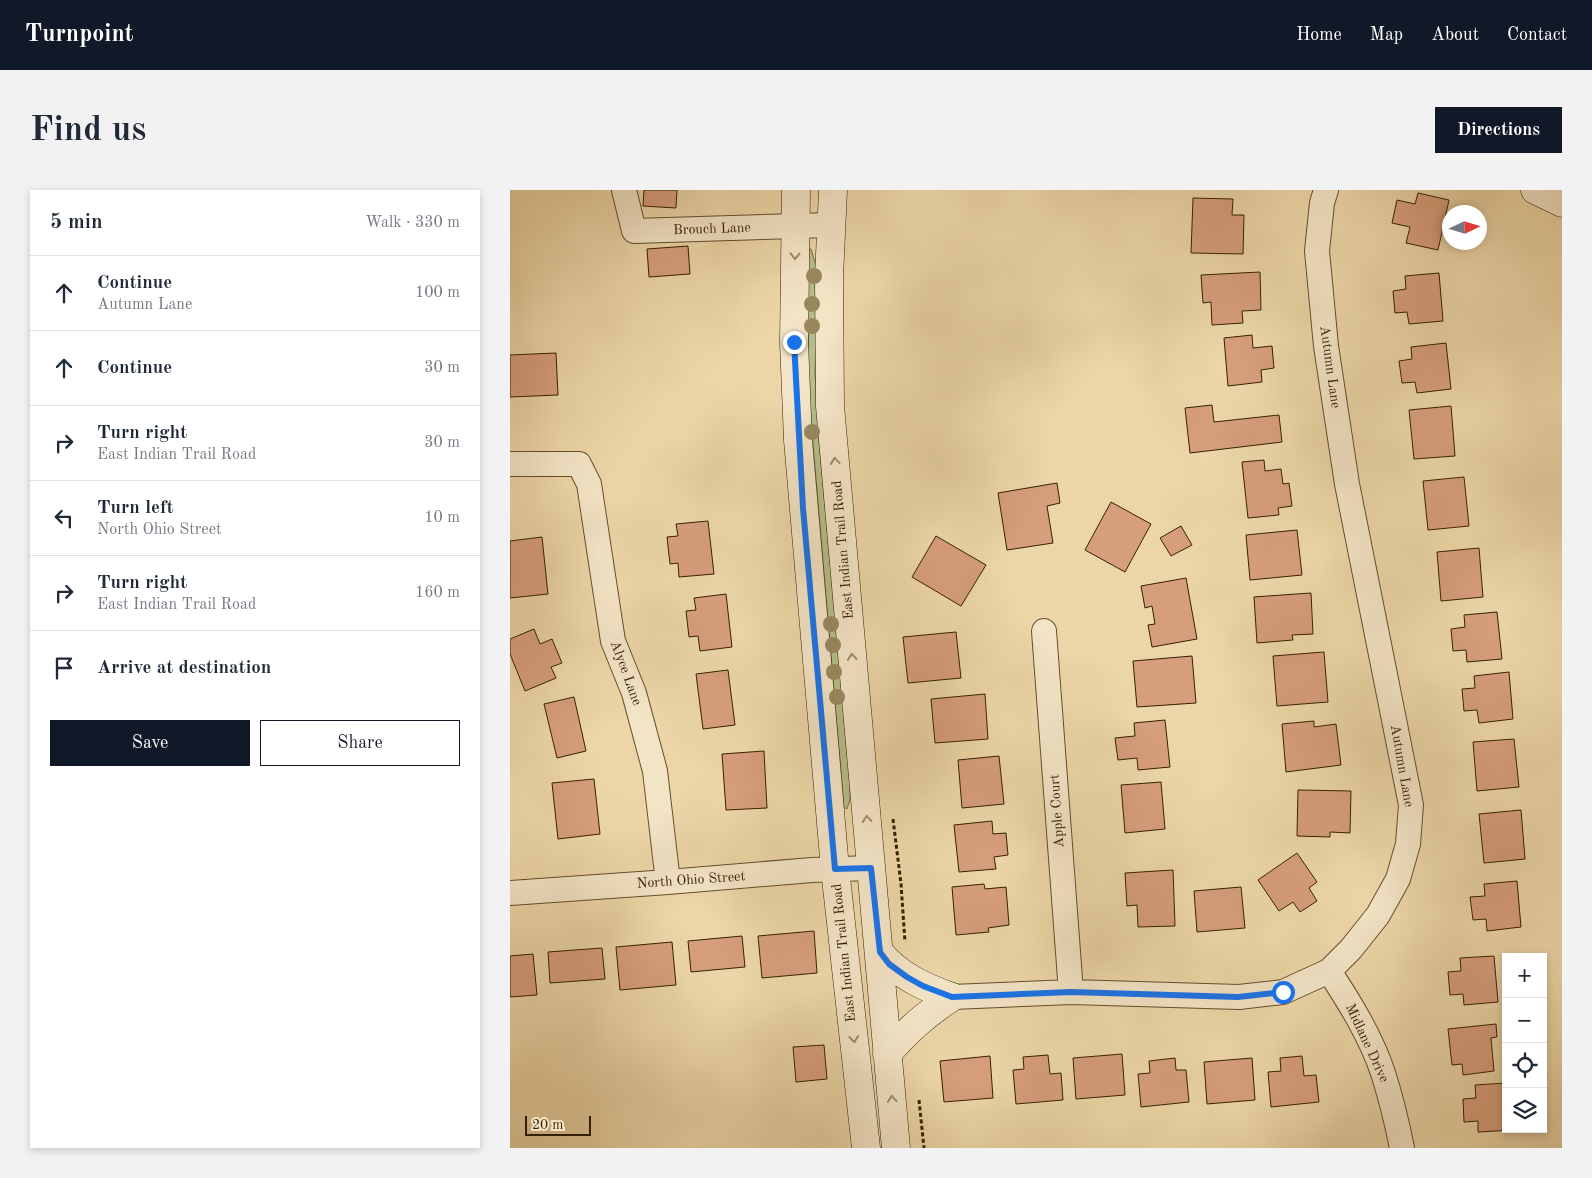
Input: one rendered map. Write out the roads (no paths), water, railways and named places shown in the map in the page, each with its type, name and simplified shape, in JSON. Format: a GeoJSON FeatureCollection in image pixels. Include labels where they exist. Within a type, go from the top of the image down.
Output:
{"type":"FeatureCollection","features":[{"type":"Feature","properties":{"kind":"main road","name":"East Indian Trail Road"},"geometry":{"type":"LineString","coordinates":[[796,190],[794,342],[798,440],[835,869],[866,1148]]}},
{"type":"Feature","properties":{"kind":"main road","name":"East Indian Trail Road"},"geometry":{"type":"LineString","coordinates":[[833,190],[829,277],[830,406],[896,1148]]}},
{"type":"Feature","properties":{"kind":"main road"},"geometry":{"type":"LineString","coordinates":[[1535,190],[1562,203]]}},
{"type":"Feature","properties":{"kind":"main road"},"geometry":{"type":"LineString","coordinates":[[880,952],[889,964],[907,977],[923,986],[952,997]]}},
{"type":"Feature","properties":{"kind":"main road"},"geometry":{"type":"LineString","coordinates":[[887,1054],[911,1027],[952,997]]}},
{"type":"Feature","properties":{"kind":"street","name":"Brouch Lane"},"geometry":{"type":"LineString","coordinates":[[624,190],[634,232],[831,225]]}},
{"type":"Feature","properties":{"kind":"street","name":"Autumn Lane"},"geometry":{"type":"LineString","coordinates":[[952,997],[1071,992],[1238,997],[1283,992],[1329,971],[1351,949],[1378,915],[1398,879],[1408,844],[1411,805],[1346,484],[1326,346],[1317,251],[1322,203],[1326,190]]}},
{"type":"Feature","properties":{"kind":"street","name":"Alyce Lane"},"geometry":{"type":"LineString","coordinates":[[510,464],[578,464],[589,484],[613,641],[634,693],[655,771],[668,882]]}},
{"type":"Feature","properties":{"kind":"street","name":"Apple Court"},"geometry":{"type":"LineString","coordinates":[[1044,631],[1071,992]]}},
{"type":"Feature","properties":{"kind":"street","name":"North Ohio Street"},"geometry":{"type":"LineString","coordinates":[[510,893],[871,868]]}},
{"type":"Feature","properties":{"kind":"street","name":"Midlane Drive"},"geometry":{"type":"LineString","coordinates":[[1329,971],[1352,1007],[1383,1072],[1394,1108],[1402,1148]]}}]}
